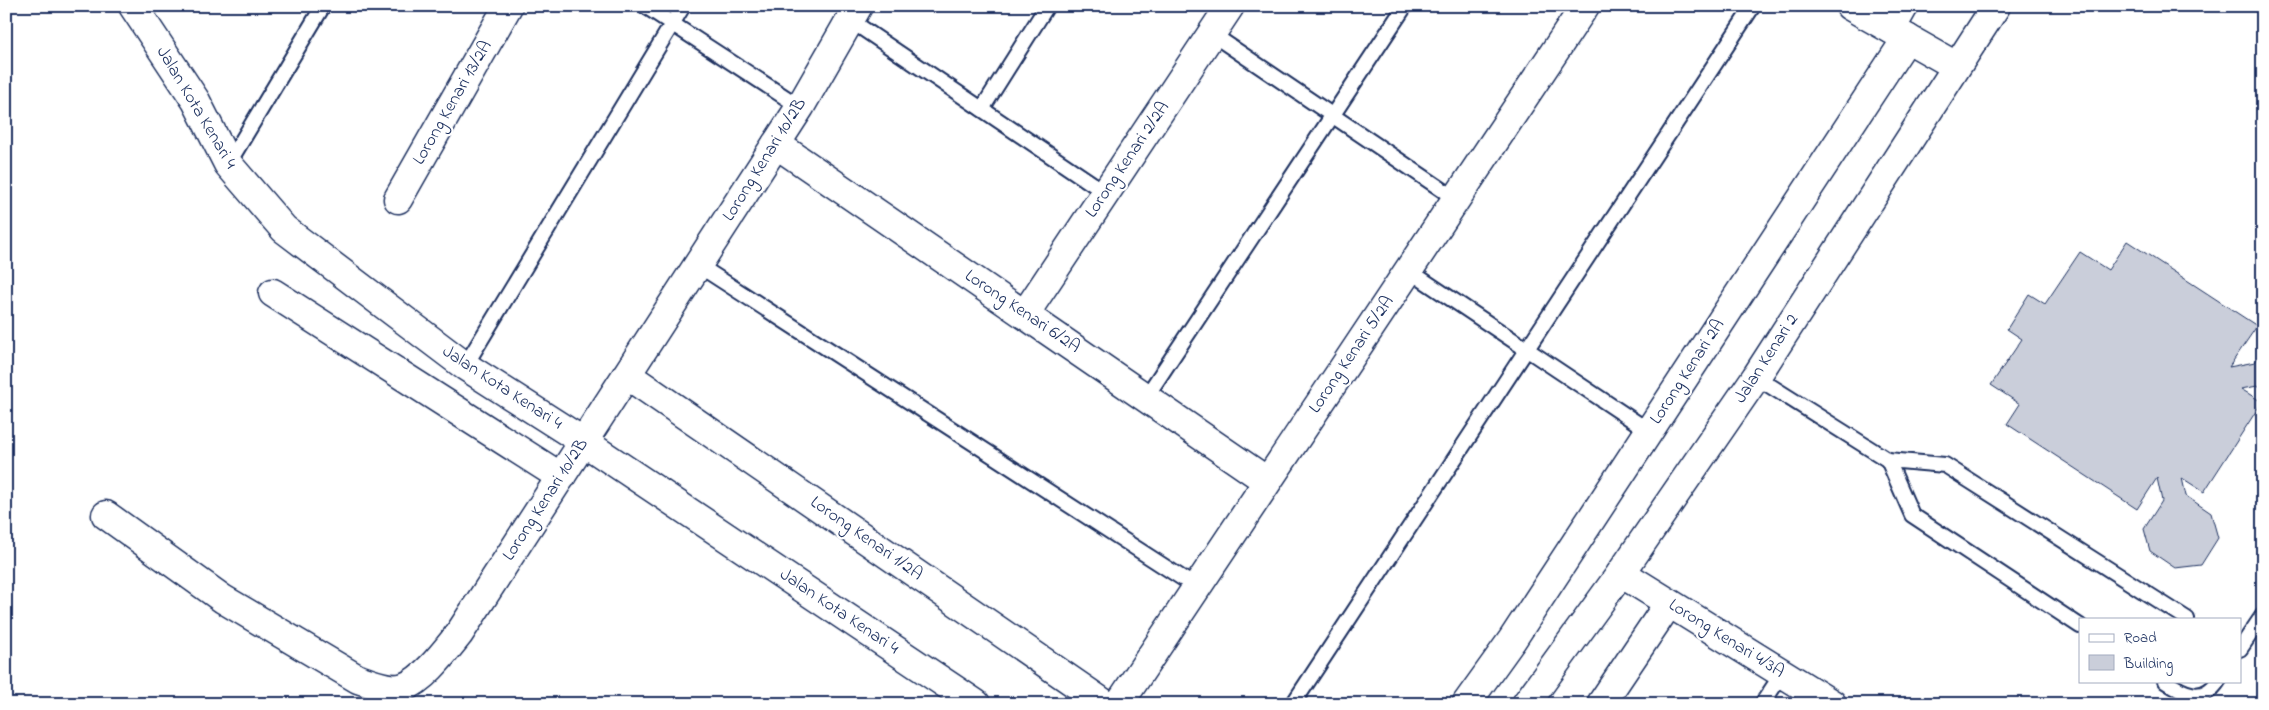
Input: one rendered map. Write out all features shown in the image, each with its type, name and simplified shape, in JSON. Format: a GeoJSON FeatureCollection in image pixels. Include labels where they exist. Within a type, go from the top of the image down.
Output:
{"type":"FeatureCollection","features":[{"type":"Feature","properties":{"kind":"street","name":"Jalan Kota Kenari 4"},"geometry":{"type":"LineString","coordinates":[[133,6],[196,101],[228,164],[284,229],[465,366],[584,442],[976,704]]}},
{"type":"Feature","properties":{"kind":"street","name":"Lorong Kenari 13/2A"},"geometry":{"type":"LineString","coordinates":[[398,199],[508,6]]}},
{"type":"Feature","properties":{"kind":"street","name":"Lorong Kenari 2/2A"},"geometry":{"type":"LineString","coordinates":[[1025,314],[1230,6]]}},
{"type":"Feature","properties":{"kind":"street","name":"Lorong Kenari 5/2A"},"geometry":{"type":"LineString","coordinates":[[1119,704],[1585,6]]}},
{"type":"Feature","properties":{"kind":"street"},"geometry":{"type":"LineString","coordinates":[[1850,6],[1956,66]]}},
{"type":"Feature","properties":{"kind":"street","name":"Lorong Kenari 2A"},"geometry":{"type":"LineString","coordinates":[[1466,704],[1512,640],[1649,431],[1899,34],[1904,6]]}},
{"type":"Feature","properties":{"kind":"street","name":"Jalan Kenari 2"},"geometry":{"type":"LineString","coordinates":[[1526,704],[1620,573],[1756,376],[1996,6]]}},
{"type":"Feature","properties":{"kind":"street","name":"Lorong Kenari 10/2B"},"geometry":{"type":"LineString","coordinates":[[106,515],[222,599],[358,678],[383,687],[403,687],[429,669],[459,634],[800,107],[854,13]]}},
{"type":"Feature","properties":{"kind":"street","name":"Lorong Kenari 6/2A"},"geometry":{"type":"LineString","coordinates":[[776,144],[1267,481]]}},
{"type":"Feature","properties":{"kind":"street"},"geometry":{"type":"LineString","coordinates":[[273,293],[561,478]]}},
{"type":"Feature","properties":{"kind":"street","name":"Lorong Kenari 1/2A"},"geometry":{"type":"LineString","coordinates":[[628,375],[1105,704]]}},
{"type":"Feature","properties":{"kind":"street","name":"Lorong Kenari 4/3A"},"geometry":{"type":"LineString","coordinates":[[1620,573],[1832,704]]}},
{"type":"Feature","properties":{"kind":"street"},"geometry":{"type":"LineString","coordinates":[[1601,704],[1669,603]]}},
{"type":"Feature","properties":{"kind":"lane"},"geometry":{"type":"LineString","coordinates":[[228,164],[323,6]]}},
{"type":"Feature","properties":{"kind":"lane"},"geometry":{"type":"LineString","coordinates":[[645,6],[800,107]]}},
{"type":"Feature","properties":{"kind":"lane"},"geometry":{"type":"LineString","coordinates":[[465,366],[683,6]]}},
{"type":"Feature","properties":{"kind":"lane"},"geometry":{"type":"LineString","coordinates":[[982,109],[1047,6]]}},
{"type":"Feature","properties":{"kind":"lane"},"geometry":{"type":"LineString","coordinates":[[1146,397],[1405,6]]}},
{"type":"Feature","properties":{"kind":"lane"},"geometry":{"type":"LineString","coordinates":[[1293,704],[1753,6]]}},
{"type":"Feature","properties":{"kind":"lane"},"geometry":{"type":"LineString","coordinates":[[854,13],[982,109],[1106,193]]}},
{"type":"Feature","properties":{"kind":"lane"},"geometry":{"type":"LineString","coordinates":[[1212,34],[1456,199]]}},
{"type":"Feature","properties":{"kind":"lane"},"geometry":{"type":"LineString","coordinates":[[698,265],[1196,587]]}},
{"type":"Feature","properties":{"kind":"lane"},"geometry":{"type":"LineString","coordinates":[[1408,270],[1649,431]]}},
{"type":"Feature","properties":{"kind":"lane"},"geometry":{"type":"LineString","coordinates":[[1756,376],[1888,460],[1945,466],[2185,618]]}},
{"type":"Feature","properties":{"kind":"lane"},"geometry":{"type":"LineString","coordinates":[[1888,460],[1912,514],[2079,625]]}},
{"type":"Feature","properties":{"kind":"lane"},"geometry":{"type":"LineString","coordinates":[[2242,645],[2263,615]]}},
{"type":"Feature","properties":{"kind":"lane"},"geometry":{"type":"LineString","coordinates":[[1762,704],[1782,674]]}},
{"type":"Feature","properties":{"kind":"lane"},"geometry":{"type":"LineString","coordinates":[[2167,682],[2193,696],[2204,695],[2213,689],[2217,682]]}},
{"type":"Feature","properties":{"kind":"building"},"geometry":{"type":"Polygon","coordinates":[[[2127,241],[2257,326],[2229,367],[2255,362],[2263,350],[2263,385],[2241,389],[2262,402],[2204,492],[2182,478],[2186,496],[2211,513],[2218,538],[2201,565],[2175,568],[2150,551],[2144,529],[2162,501],[2157,478],[2137,509],[2007,424],[2020,404],[1991,385],[2022,339],[2007,329],[2029,294],[2045,304],[2080,252],[2108,270],[2127,241]]]}}]}
